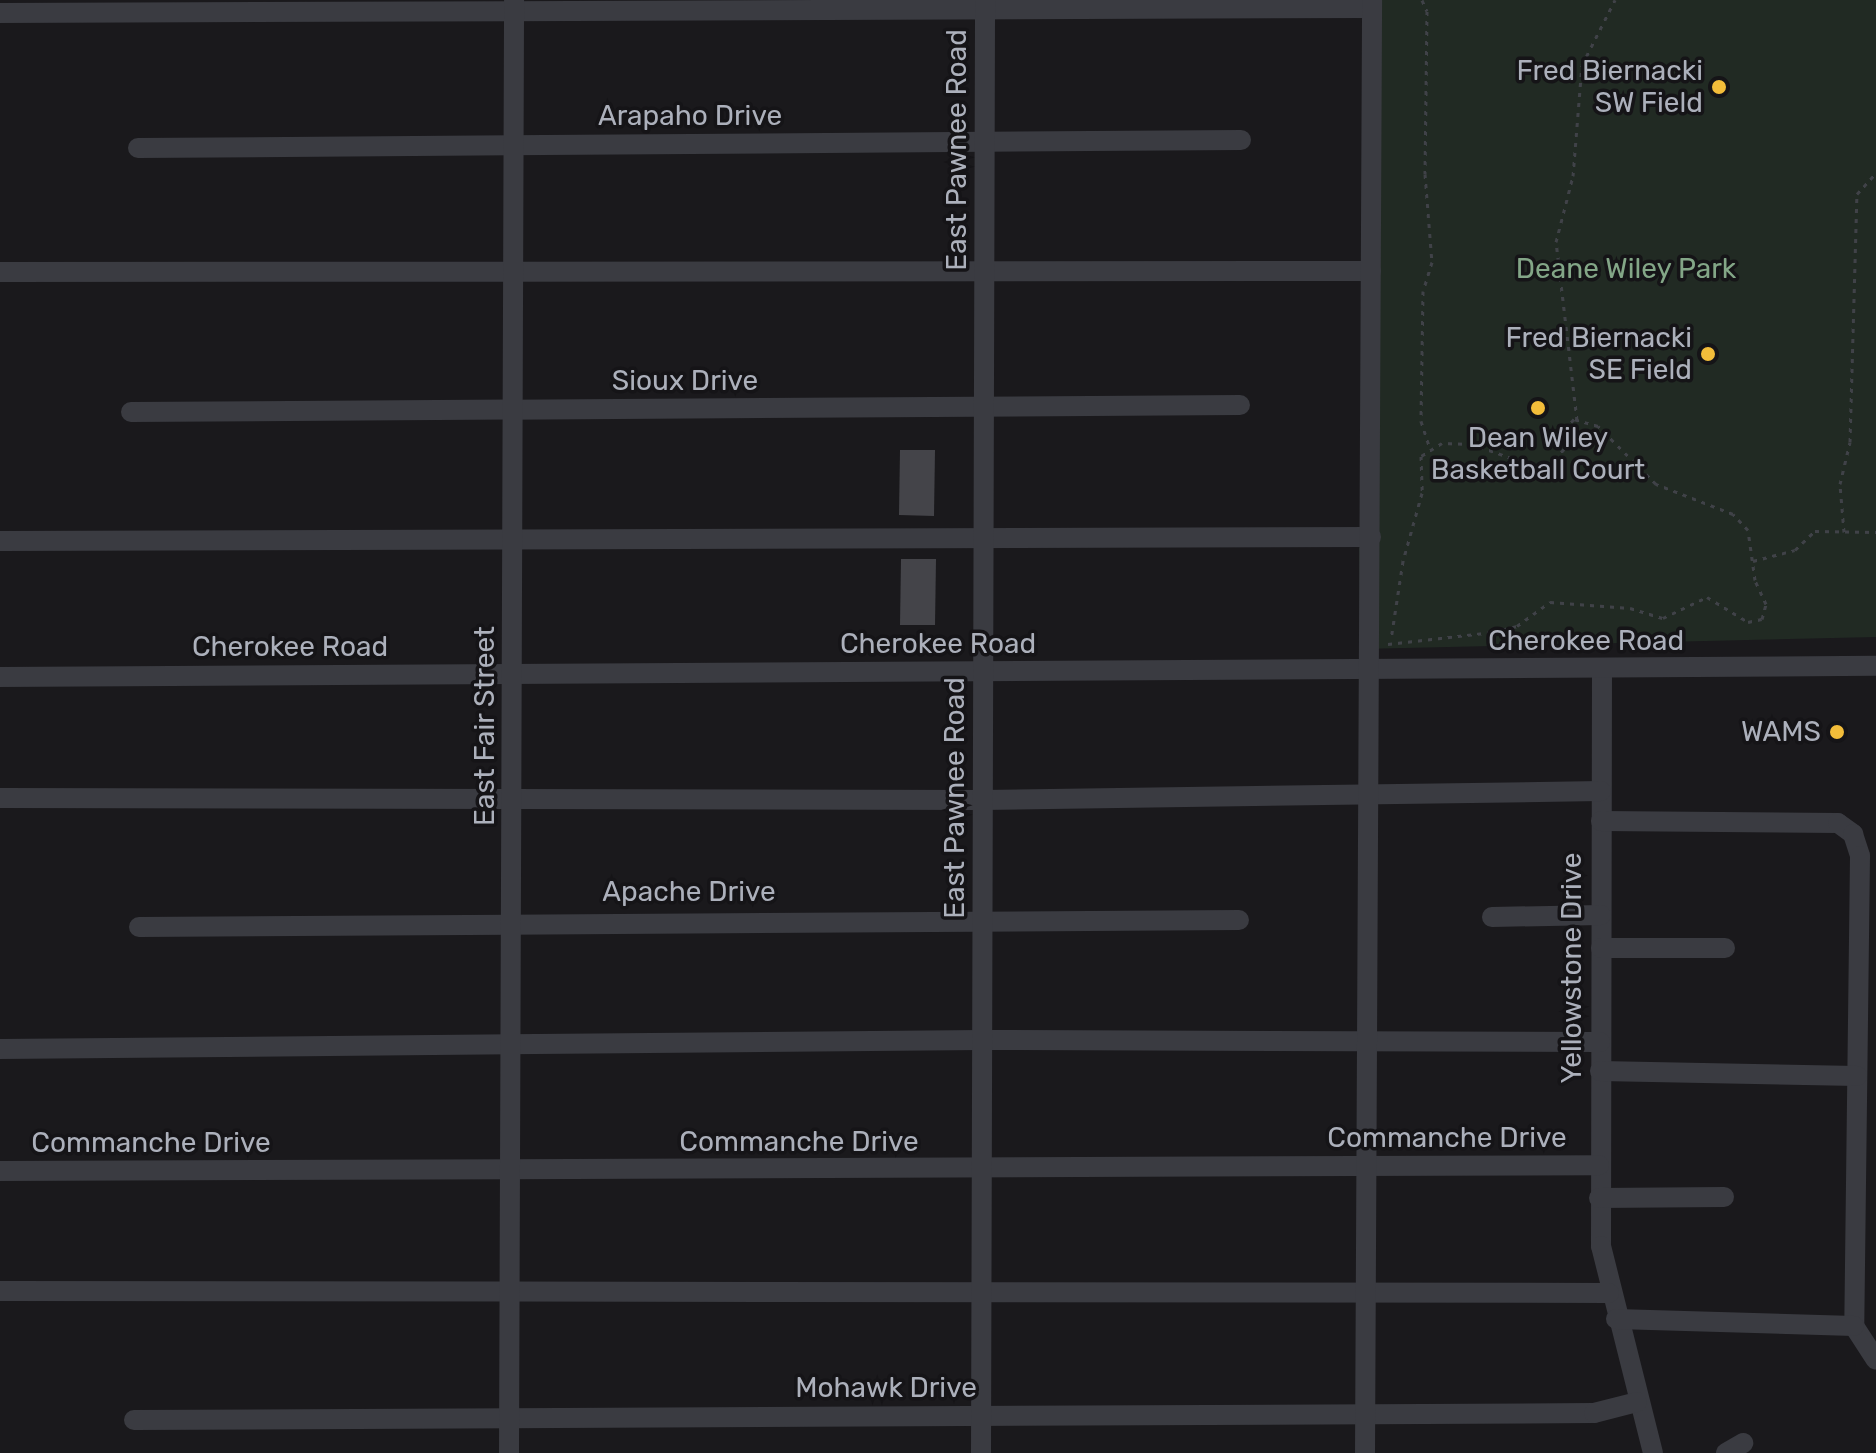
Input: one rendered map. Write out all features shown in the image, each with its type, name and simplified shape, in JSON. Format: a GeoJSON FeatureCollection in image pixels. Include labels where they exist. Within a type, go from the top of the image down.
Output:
{"type":"FeatureCollection","features":[{"type":"Feature","properties":{"kind":"street"},"geometry":{"type":"LineString","coordinates":[[0,13],[514,5],[1372,4],[1365,1453]]}},
{"type":"Feature","properties":{"kind":"street","name":"East Fair Street"},"geometry":{"type":"LineString","coordinates":[[509,1453],[514,5]]}},
{"type":"Feature","properties":{"kind":"street","name":"East Pawnee Road"},"geometry":{"type":"LineString","coordinates":[[981,1453],[985,6]]}},
{"type":"Feature","properties":{"kind":"street","name":"Arapaho Drive"},"geometry":{"type":"LineString","coordinates":[[138,148],[1241,140]]}},
{"type":"Feature","properties":{"kind":"street"},"geometry":{"type":"LineString","coordinates":[[0,272],[1371,271]]}},
{"type":"Feature","properties":{"kind":"street","name":"Sioux Drive"},"geometry":{"type":"LineString","coordinates":[[131,412],[1240,405]]}},
{"type":"Feature","properties":{"kind":"street"},"geometry":{"type":"LineString","coordinates":[[0,541],[513,542],[1371,537]]}},
{"type":"Feature","properties":{"kind":"street","name":"Cherokee Road"},"geometry":{"type":"LineString","coordinates":[[0,677],[1876,666]]}},
{"type":"Feature","properties":{"kind":"street","name":"Yellowstone Drive"},"geometry":{"type":"LineString","coordinates":[[1602,669],[1599,1198],[1609,1293],[1653,1453]]}},
{"type":"Feature","properties":{"kind":"street"},"geometry":{"type":"LineString","coordinates":[[0,798],[983,800],[1601,791]]}},
{"type":"Feature","properties":{"kind":"street"},"geometry":{"type":"LineString","coordinates":[[1601,821],[1838,823],[1853,834],[1860,856],[1854,1326],[1876,1360]]}},
{"type":"Feature","properties":{"kind":"street"},"geometry":{"type":"LineString","coordinates":[[1492,917],[1601,915]]}},
{"type":"Feature","properties":{"kind":"street","name":"Apache Drive"},"geometry":{"type":"LineString","coordinates":[[139,927],[513,921],[1239,920]]}},
{"type":"Feature","properties":{"kind":"street"},"geometry":{"type":"LineString","coordinates":[[1601,948],[1725,948]]}},
{"type":"Feature","properties":{"kind":"street"},"geometry":{"type":"LineString","coordinates":[[0,1049],[982,1040],[1600,1042]]}},
{"type":"Feature","properties":{"kind":"street"},"geometry":{"type":"LineString","coordinates":[[1600,1071],[1857,1076]]}},
{"type":"Feature","properties":{"kind":"street","name":"Commanche Drive"},"geometry":{"type":"LineString","coordinates":[[0,1171],[1599,1165]]}},
{"type":"Feature","properties":{"kind":"street"},"geometry":{"type":"LineString","coordinates":[[1599,1198],[1724,1197]]}},
{"type":"Feature","properties":{"kind":"street"},"geometry":{"type":"LineString","coordinates":[[0,1291],[1609,1293]]}},
{"type":"Feature","properties":{"kind":"street"},"geometry":{"type":"LineString","coordinates":[[1616,1319],[1854,1326]]}},
{"type":"Feature","properties":{"kind":"street","name":"Mohawk Drive"},"geometry":{"type":"LineString","coordinates":[[134,1420],[1594,1413],[1637,1402]]}},
{"type":"Feature","properties":{"kind":"path"},"geometry":{"type":"LineString","coordinates":[[1422,0],[1427,11],[1425,174],[1432,262],[1423,291],[1421,421],[1431,450]]}},
{"type":"Feature","properties":{"kind":"path"},"geometry":{"type":"LineString","coordinates":[[1577,420],[1556,242],[1573,176],[1582,65],[1615,0]]}},
{"type":"Feature","properties":{"kind":"path"},"geometry":{"type":"LineString","coordinates":[[1844,532],[1840,484],[1850,442],[1857,194],[1876,173]]}},
{"type":"Feature","properties":{"kind":"path"},"geometry":{"type":"LineString","coordinates":[[1370,670],[1391,639],[1422,493],[1421,456],[1442,443],[1472,444],[1540,468],[1551,464],[1564,449],[1564,430],[1577,420]]}},
{"type":"Feature","properties":{"kind":"path"},"geometry":{"type":"LineString","coordinates":[[1391,639],[1493,632],[1517,626],[1550,602],[1630,608],[1663,618],[1707,597],[1748,622],[1762,619],[1766,604],[1752,562],[1748,530],[1733,514],[1656,484],[1598,426],[1577,420]]}},
{"type":"Feature","properties":{"kind":"path"},"geometry":{"type":"LineString","coordinates":[[1752,562],[1795,550],[1815,531],[1876,532]]}},
{"type":"Feature","properties":{"kind":"green space","name":"Deane Wiley Park"},"geometry":{"type":"Polygon","coordinates":[[[1379,0],[1876,0],[1876,637],[1360,649],[1359,548],[1375,539],[1379,0]]]}},
{"type":"Feature","properties":{"kind":"building"},"geometry":{"type":"Polygon","coordinates":[[[900,450],[935,450],[934,516],[899,515],[900,450]]]}},
{"type":"Feature","properties":{"kind":"building"},"geometry":{"type":"Polygon","coordinates":[[[901,559],[936,559],[935,625],[900,625],[901,559]]]}},
{"type":"Feature","properties":{"kind":"place","name":"Fred Biernacki SW Field"},"geometry":{"type":"Point","coordinates":[1719,87]}},
{"type":"Feature","properties":{"kind":"place","name":"Fred Biernacki SE Field"},"geometry":{"type":"Point","coordinates":[1708,354]}},
{"type":"Feature","properties":{"kind":"place","name":"Dean Wiley Basketball Court"},"geometry":{"type":"Point","coordinates":[1538,408]}},
{"type":"Feature","properties":{"kind":"place","name":"WAMS"},"geometry":{"type":"Point","coordinates":[1837,732]}}]}
